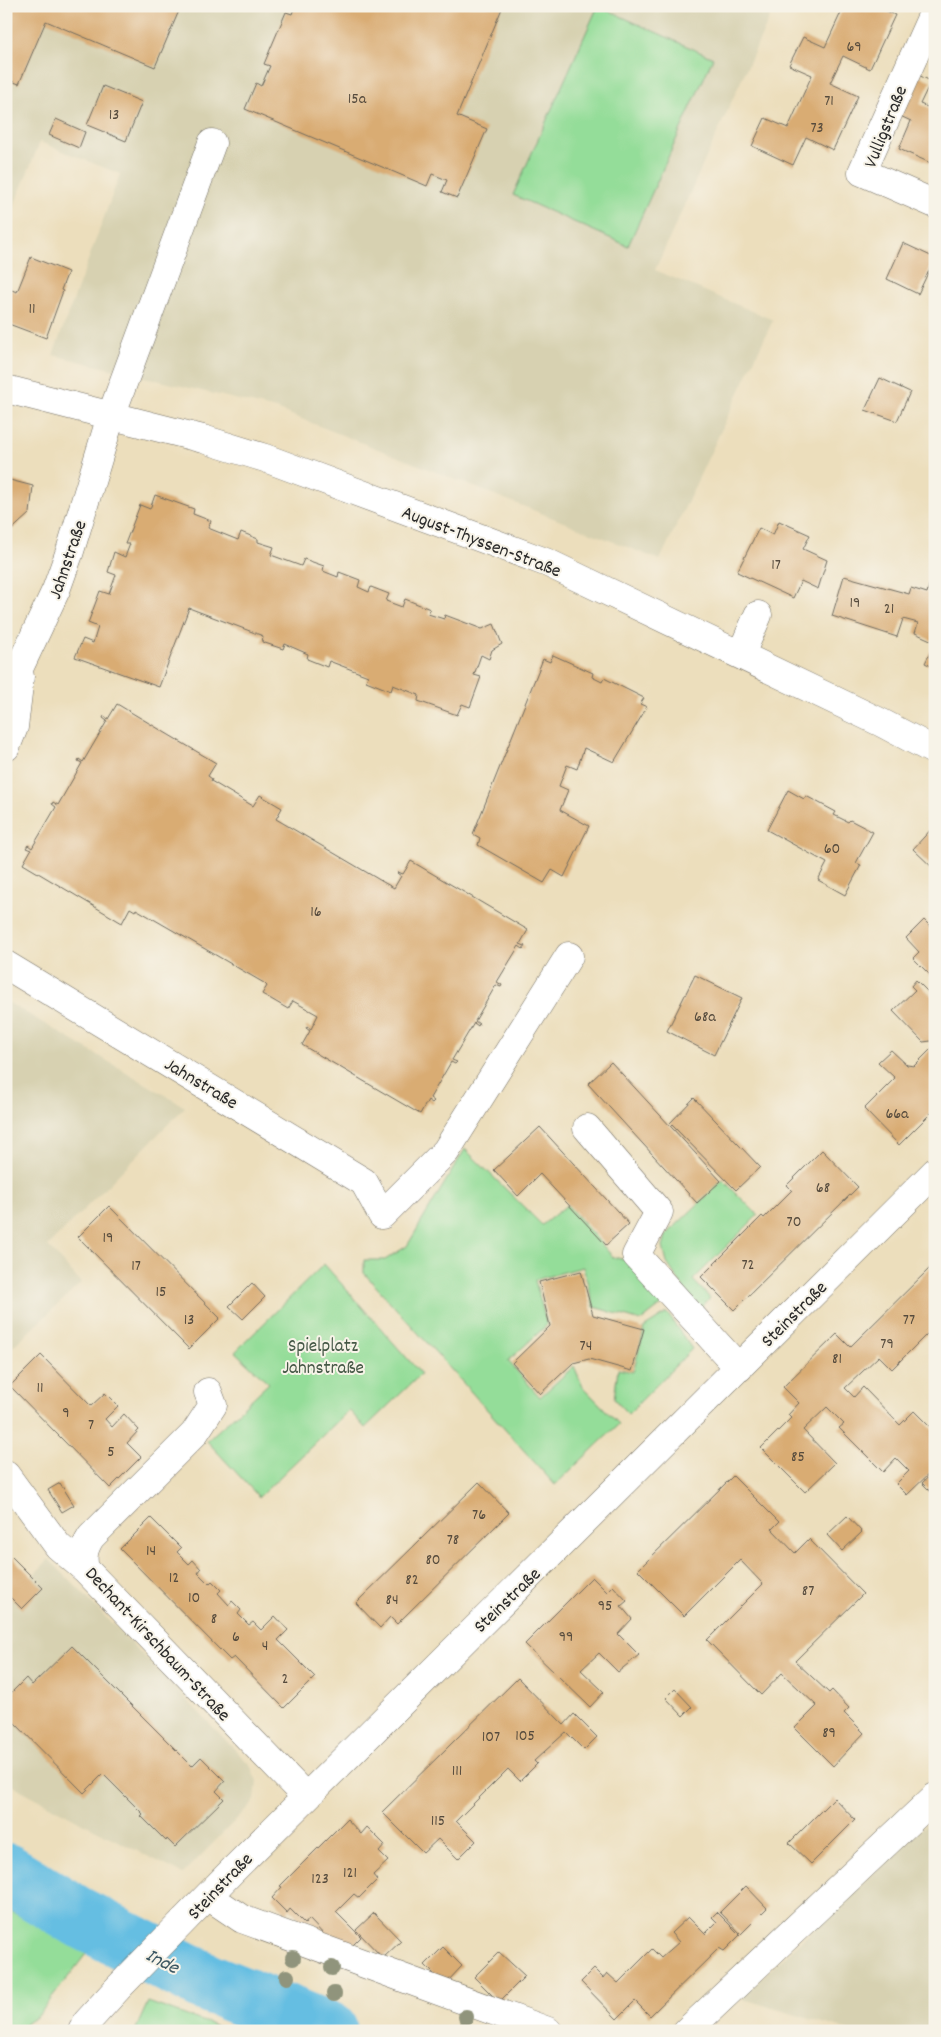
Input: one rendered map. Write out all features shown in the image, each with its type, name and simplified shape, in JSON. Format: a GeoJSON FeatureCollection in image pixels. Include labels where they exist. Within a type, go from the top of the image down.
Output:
{"type":"FeatureCollection","features":[{"type":"Feature","properties":{"kind":"street","name":"Vulligstraße"},"geometry":{"type":"LineString","coordinates":[[935,9],[862,172],[935,204]]}},
{"type":"Feature","properties":{"kind":"street","name":"Jahnstraße"},"geometry":{"type":"LineString","coordinates":[[6,696],[65,567],[111,416],[212,143]]}},
{"type":"Feature","properties":{"kind":"street","name":"August-Thyssen-Straße"},"geometry":{"type":"LineString","coordinates":[[6,389],[265,458],[548,563],[741,654],[935,751]]}},
{"type":"Feature","properties":{"kind":"street"},"geometry":{"type":"LineString","coordinates":[[741,654],[758,615]]}},
{"type":"Feature","properties":{"kind":"street"},"geometry":{"type":"LineString","coordinates":[[6,747],[14,727],[21,666]]}},
{"type":"Feature","properties":{"kind":"street","name":"Jahnstraße"},"geometry":{"type":"LineString","coordinates":[[6,964],[364,1182],[382,1215],[446,1151],[569,956]]}},
{"type":"Feature","properties":{"kind":"street"},"geometry":{"type":"LineString","coordinates":[[587,1128],[659,1212],[636,1255],[739,1368]]}},
{"type":"Feature","properties":{"kind":"street","name":"Steinstraße"},"geometry":{"type":"LineString","coordinates":[[82,2031],[87,2022],[119,1987],[306,1797],[935,1172]]}},
{"type":"Feature","properties":{"kind":"street","name":"Dechant-Kirschbaum-Straße"},"geometry":{"type":"LineString","coordinates":[[208,1392],[214,1405],[194,1434],[91,1537],[84,1547],[82,1558],[85,1569],[306,1797]]}},
{"type":"Feature","properties":{"kind":"street"},"geometry":{"type":"LineString","coordinates":[[6,1475],[58,1546],[85,1569]]}},
{"type":"Feature","properties":{"kind":"street"},"geometry":{"type":"LineString","coordinates":[[687,2031],[935,1797]]}},
{"type":"Feature","properties":{"kind":"street"},"geometry":{"type":"LineString","coordinates":[[204,1900],[242,1919],[548,2031]]}},
{"type":"Feature","properties":{"kind":"shaded area"},"geometry":{"type":"Polygon","coordinates":[[[6,6],[775,6],[655,270],[773,320],[660,560],[276,409],[53,355],[120,174],[40,142],[6,225],[6,6]]]}},
{"type":"Feature","properties":{"kind":"shaded area"},"geometry":{"type":"Polygon","coordinates":[[[6,1001],[185,1107],[48,1246],[81,1283],[6,1353],[6,1001]]]}},
{"type":"Feature","properties":{"kind":"shaded area"},"geometry":{"type":"Polygon","coordinates":[[[49,1559],[250,1765],[257,1781],[255,1800],[183,1874],[6,1782],[6,1603],[49,1559]]]}},
{"type":"Feature","properties":{"kind":"shaded area"},"geometry":{"type":"Polygon","coordinates":[[[935,1816],[935,2031],[850,2031],[740,1998],[935,1816]]]}},
{"type":"Feature","properties":{"kind":"green space"},"geometry":{"type":"Polygon","coordinates":[[[598,6],[713,58],[628,246],[513,195],[598,6]]]}},
{"type":"Feature","properties":{"kind":"green space"},"geometry":{"type":"Polygon","coordinates":[[[465,1149],[542,1225],[567,1205],[613,1257],[626,1260],[664,1303],[641,1321],[594,1307],[583,1267],[535,1280],[547,1325],[508,1361],[540,1397],[574,1366],[583,1387],[619,1424],[555,1485],[364,1273],[364,1260],[385,1260],[407,1246],[465,1149]]]}},
{"type":"Feature","properties":{"kind":"green space"},"geometry":{"type":"Polygon","coordinates":[[[723,1180],[758,1215],[693,1280],[710,1298],[698,1310],[667,1263],[663,1247],[666,1235],[723,1180]]]}},
{"type":"Feature","properties":{"kind":"green space","name":"Spielplatz Jahnstraße"},"geometry":{"type":"Polygon","coordinates":[[[324,1264],[421,1374],[365,1428],[349,1410],[259,1497],[207,1441],[269,1383],[235,1352],[324,1264]]]}},
{"type":"Feature","properties":{"kind":"green space"},"geometry":{"type":"Polygon","coordinates":[[[667,1313],[692,1349],[628,1414],[614,1399],[618,1369],[633,1372],[645,1327],[667,1313]]]}},
{"type":"Feature","properties":{"kind":"green space"},"geometry":{"type":"Polygon","coordinates":[[[6,1909],[89,1950],[38,2016],[13,2031],[6,2031],[6,1909]]]}},
{"type":"Feature","properties":{"kind":"green space"},"geometry":{"type":"Polygon","coordinates":[[[148,2002],[230,2031],[135,2031],[148,2002]]]}},
{"type":"Feature","properties":{"kind":"building"},"geometry":{"type":"Polygon","coordinates":[[[6,6],[181,6],[155,67],[46,21],[19,84],[6,79],[6,6]]]}},
{"type":"Feature","properties":{"kind":"building"},"geometry":{"type":"Polygon","coordinates":[[[295,6],[503,6],[457,116],[487,129],[457,198],[442,192],[447,180],[432,174],[427,186],[245,109],[256,83],[261,86],[270,66],[264,64],[286,12],[292,14],[295,6]]]}},
{"type":"Feature","properties":{"kind":"building"},"geometry":{"type":"Polygon","coordinates":[[[844,6],[876,6],[895,15],[870,69],[843,56],[830,83],[858,96],[833,150],[806,137],[793,165],[752,146],[765,118],[788,128],[812,75],[789,65],[803,37],[825,47],[844,6]]]}},
{"type":"Feature","properties":{"kind":"building"},"geometry":{"type":"Polygon","coordinates":[[[916,74],[931,81],[920,104],[935,110],[935,165],[899,149],[911,121],[898,115],[916,74]]]}},
{"type":"Feature","properties":{"kind":"building"},"geometry":{"type":"Polygon","coordinates":[[[103,86],[142,102],[126,141],[87,125],[103,86]]]}},
{"type":"Feature","properties":{"kind":"building"},"geometry":{"type":"Polygon","coordinates":[[[56,119],[85,132],[79,148],[49,135],[56,119]]]}},
{"type":"Feature","properties":{"kind":"building"},"geometry":{"type":"Polygon","coordinates":[[[903,243],[935,258],[918,294],[887,279],[903,243]]]}},
{"type":"Feature","properties":{"kind":"building"},"geometry":{"type":"Polygon","coordinates":[[[31,257],[68,272],[46,338],[6,323],[6,288],[17,292],[31,257]]]}},
{"type":"Feature","properties":{"kind":"building"},"geometry":{"type":"Polygon","coordinates":[[[880,378],[910,392],[897,421],[865,410],[880,378]]]}},
{"type":"Feature","properties":{"kind":"building"},"geometry":{"type":"Polygon","coordinates":[[[6,479],[33,486],[30,513],[6,535],[6,479]]]}},
{"type":"Feature","properties":{"kind":"building"},"geometry":{"type":"Polygon","coordinates":[[[155,495],[194,509],[193,514],[211,521],[208,528],[238,540],[241,532],[258,539],[258,542],[274,547],[271,555],[301,566],[304,559],[324,566],[323,571],[338,577],[339,572],[360,580],[358,587],[369,592],[371,587],[389,594],[386,601],[402,607],[405,599],[430,609],[428,614],[444,619],[445,615],[482,629],[494,624],[502,644],[492,650],[489,659],[481,655],[474,675],[481,677],[470,707],[462,704],[457,715],[418,701],[419,695],[393,685],[391,691],[366,681],[368,676],[329,661],[327,667],[307,659],[308,654],[285,644],[283,649],[262,642],[263,636],[189,608],[159,687],[75,657],[83,639],[93,643],[98,627],[88,623],[100,591],[109,594],[116,575],[108,572],[114,552],[125,557],[130,544],[125,544],[140,505],[150,509],[155,495]]]}},
{"type":"Feature","properties":{"kind":"building"},"geometry":{"type":"Polygon","coordinates":[[[779,521],[810,535],[803,549],[827,560],[818,589],[801,581],[793,598],[737,572],[759,528],[773,535],[779,521]]]}},
{"type":"Feature","properties":{"kind":"building"},"geometry":{"type":"Polygon","coordinates":[[[933,572],[935,572],[935,642],[915,633],[918,623],[903,619],[897,637],[832,616],[844,576],[909,594],[911,588],[927,593],[933,572]]]}},
{"type":"Feature","properties":{"kind":"building"},"geometry":{"type":"Polygon","coordinates":[[[935,643],[935,668],[925,663],[935,643]]]}},
{"type":"Feature","properties":{"kind":"building"},"geometry":{"type":"Polygon","coordinates":[[[553,655],[593,673],[592,677],[602,682],[604,678],[644,698],[640,704],[647,707],[614,762],[584,748],[577,769],[567,765],[559,786],[568,790],[560,810],[589,826],[564,877],[552,870],[544,883],[478,845],[480,838],[473,834],[543,659],[550,662],[553,655]]]}},
{"type":"Feature","properties":{"kind":"building"},"geometry":{"type":"Polygon","coordinates":[[[117,704],[216,763],[208,776],[212,779],[211,781],[253,806],[260,795],[282,808],[276,819],[383,882],[394,888],[401,876],[397,873],[403,874],[411,861],[528,930],[520,944],[525,946],[523,949],[519,946],[497,982],[502,985],[501,987],[496,985],[475,1021],[479,1024],[478,1026],[474,1023],[452,1060],[457,1062],[455,1064],[451,1062],[430,1098],[434,1101],[432,1103],[428,1100],[420,1114],[302,1045],[310,1031],[306,1028],[307,1026],[311,1029],[318,1015],[293,1001],[288,1009],[262,994],[267,986],[264,983],[136,909],[135,911],[130,908],[122,923],[23,864],[31,850],[26,848],[28,845],[32,848],[56,807],[52,804],[53,802],[58,805],[82,763],[78,761],[79,759],[83,762],[107,721],[103,718],[104,716],[108,719],[117,704]]]}},
{"type":"Feature","properties":{"kind":"building"},"geometry":{"type":"Polygon","coordinates":[[[788,790],[804,799],[806,796],[836,812],[834,815],[848,822],[850,820],[873,832],[856,863],[861,865],[845,895],[818,880],[827,863],[767,830],[788,790]]]}},
{"type":"Feature","properties":{"kind":"building"},"geometry":{"type":"Polygon","coordinates":[[[935,825],[935,870],[913,849],[935,825]]]}},
{"type":"Feature","properties":{"kind":"building"},"geometry":{"type":"Polygon","coordinates":[[[924,920],[935,931],[935,972],[931,976],[913,958],[919,952],[906,938],[924,920]]]}},
{"type":"Feature","properties":{"kind":"building"},"geometry":{"type":"Polygon","coordinates":[[[695,975],[742,998],[714,1055],[667,1031],[695,975]]]}},
{"type":"Feature","properties":{"kind":"building"},"geometry":{"type":"Polygon","coordinates":[[[916,980],[935,999],[935,1044],[931,1041],[923,1042],[893,1011],[915,990],[911,986],[916,980]]]}},
{"type":"Feature","properties":{"kind":"building"},"geometry":{"type":"Polygon","coordinates":[[[935,1045],[935,1109],[899,1145],[864,1109],[895,1078],[878,1062],[891,1050],[907,1065],[914,1066],[935,1045]]]}},
{"type":"Feature","properties":{"kind":"building"},"geometry":{"type":"Polygon","coordinates":[[[611,1062],[721,1181],[697,1203],[588,1084],[611,1062]]]}},
{"type":"Feature","properties":{"kind":"building"},"geometry":{"type":"Polygon","coordinates":[[[694,1098],[760,1167],[736,1190],[670,1123],[694,1098]]]}},
{"type":"Feature","properties":{"kind":"building"},"geometry":{"type":"Polygon","coordinates":[[[540,1127],[629,1224],[606,1245],[540,1174],[518,1196],[494,1170],[540,1127]]]}},
{"type":"Feature","properties":{"kind":"building"},"geometry":{"type":"Polygon","coordinates":[[[822,1150],[858,1187],[734,1310],[701,1277],[762,1216],[764,1218],[792,1190],[787,1185],[822,1150]]]}},
{"type":"Feature","properties":{"kind":"building"},"geometry":{"type":"Polygon","coordinates":[[[109,1206],[220,1318],[189,1349],[78,1237],[109,1206]]]}},
{"type":"Feature","properties":{"kind":"building"},"geometry":{"type":"Polygon","coordinates":[[[935,1263],[935,1326],[892,1369],[879,1356],[845,1388],[854,1397],[863,1387],[900,1425],[914,1411],[935,1432],[935,1468],[907,1495],[896,1484],[909,1471],[896,1458],[883,1472],[839,1428],[844,1424],[827,1407],[803,1430],[835,1463],[805,1492],[761,1448],[791,1418],[788,1415],[799,1403],[783,1387],[837,1334],[850,1347],[935,1263]]]}},
{"type":"Feature","properties":{"kind":"building"},"geometry":{"type":"Polygon","coordinates":[[[581,1271],[593,1315],[644,1329],[632,1371],[589,1359],[573,1363],[540,1394],[512,1363],[550,1326],[539,1282],[581,1271]]]}},
{"type":"Feature","properties":{"kind":"building"},"geometry":{"type":"Polygon","coordinates":[[[252,1283],[265,1297],[243,1319],[229,1306],[252,1283]]]}},
{"type":"Feature","properties":{"kind":"building"},"geometry":{"type":"Polygon","coordinates":[[[41,1355],[91,1406],[105,1393],[118,1406],[105,1419],[112,1427],[124,1414],[139,1430],[127,1443],[141,1457],[110,1488],[10,1386],[41,1355]]]}},
{"type":"Feature","properties":{"kind":"building"},"geometry":{"type":"Polygon","coordinates":[[[935,1471],[935,1496],[922,1483],[935,1471]]]}},
{"type":"Feature","properties":{"kind":"building"},"geometry":{"type":"Polygon","coordinates":[[[733,1476],[779,1522],[772,1529],[795,1553],[809,1539],[863,1594],[795,1661],[829,1693],[832,1690],[849,1708],[844,1713],[864,1733],[833,1766],[795,1728],[817,1706],[782,1673],[761,1695],[707,1640],[763,1584],[740,1560],[684,1616],[638,1570],[733,1476]]]}},
{"type":"Feature","properties":{"kind":"building"},"geometry":{"type":"Polygon","coordinates":[[[479,1482],[509,1513],[397,1624],[390,1617],[380,1628],[356,1603],[479,1482]]]}},
{"type":"Feature","properties":{"kind":"building"},"geometry":{"type":"Polygon","coordinates":[[[60,1483],[74,1505],[62,1512],[48,1490],[60,1483]]]}},
{"type":"Feature","properties":{"kind":"building"},"geometry":{"type":"Polygon","coordinates":[[[847,1516],[862,1532],[842,1551],[827,1535],[847,1516]]]}},
{"type":"Feature","properties":{"kind":"building"},"geometry":{"type":"Polygon","coordinates":[[[151,1518],[181,1548],[177,1552],[189,1564],[193,1560],[201,1569],[198,1573],[209,1584],[212,1581],[221,1590],[218,1593],[229,1605],[232,1601],[241,1610],[238,1614],[249,1625],[253,1622],[261,1630],[275,1616],[288,1630],[278,1640],[315,1677],[284,1708],[234,1657],[230,1660],[120,1549],[151,1518]]]}},
{"type":"Feature","properties":{"kind":"building"},"geometry":{"type":"Polygon","coordinates":[[[6,1551],[43,1588],[22,1609],[6,1593],[6,1551]]]}},
{"type":"Feature","properties":{"kind":"building"},"geometry":{"type":"Polygon","coordinates":[[[592,1577],[607,1592],[613,1586],[627,1601],[621,1606],[632,1619],[618,1634],[639,1655],[618,1672],[599,1653],[581,1670],[604,1692],[590,1707],[525,1644],[592,1577]]]}},
{"type":"Feature","properties":{"kind":"building"},"geometry":{"type":"Polygon","coordinates":[[[72,1646],[192,1766],[201,1757],[225,1781],[216,1791],[224,1799],[175,1847],[167,1839],[166,1841],[141,1816],[143,1814],[103,1774],[84,1793],[6,1714],[6,1698],[26,1678],[32,1685],[72,1646]]]}},
{"type":"Feature","properties":{"kind":"building"},"geometry":{"type":"Polygon","coordinates":[[[518,1678],[564,1725],[574,1714],[597,1737],[584,1750],[566,1732],[534,1761],[537,1764],[520,1781],[508,1769],[456,1821],[476,1841],[458,1859],[438,1839],[423,1853],[382,1812],[518,1678]]]}},
{"type":"Feature","properties":{"kind":"building"},"geometry":{"type":"Polygon","coordinates":[[[675,1689],[692,1707],[683,1716],[666,1698],[675,1689]]]}},
{"type":"Feature","properties":{"kind":"building"},"geometry":{"type":"Polygon","coordinates":[[[834,1798],[855,1820],[811,1864],[789,1843],[834,1798]]]}},
{"type":"Feature","properties":{"kind":"building"},"geometry":{"type":"Polygon","coordinates":[[[347,1819],[361,1834],[367,1827],[385,1845],[379,1852],[388,1861],[373,1875],[377,1880],[359,1898],[354,1894],[336,1912],[361,1937],[351,1947],[328,1939],[309,1919],[305,1924],[290,1909],[287,1913],[272,1898],[282,1887],[280,1886],[347,1819]]]}},
{"type":"Feature","properties":{"kind":"building"},"geometry":{"type":"Polygon","coordinates":[[[746,1886],[767,1908],[741,1934],[720,1912],[746,1886]]]}},
{"type":"Feature","properties":{"kind":"building"},"geometry":{"type":"Polygon","coordinates":[[[717,1912],[740,1935],[724,1951],[719,1948],[650,2016],[635,2001],[617,2019],[581,1982],[594,1969],[603,1978],[607,1973],[618,1983],[652,1949],[661,1958],[679,1942],[671,1933],[688,1917],[705,1934],[717,1922],[712,1917],[717,1912]]]}},
{"type":"Feature","properties":{"kind":"building"},"geometry":{"type":"Polygon","coordinates":[[[374,1913],[401,1941],[383,1958],[356,1930],[374,1913]]]}},
{"type":"Feature","properties":{"kind":"building"},"geometry":{"type":"Polygon","coordinates":[[[443,1947],[462,1966],[447,1982],[438,1978],[425,1965],[443,1947]]]}},
{"type":"Feature","properties":{"kind":"building"},"geometry":{"type":"Polygon","coordinates":[[[499,1952],[525,1976],[499,2002],[474,1977],[499,1952]]]}},
{"type":"Feature","properties":{"kind":"waterway","name":"Inde"},"geometry":{"type":"LineString","coordinates":[[6,1873],[75,1915],[206,1982],[328,2031]]}}]}
